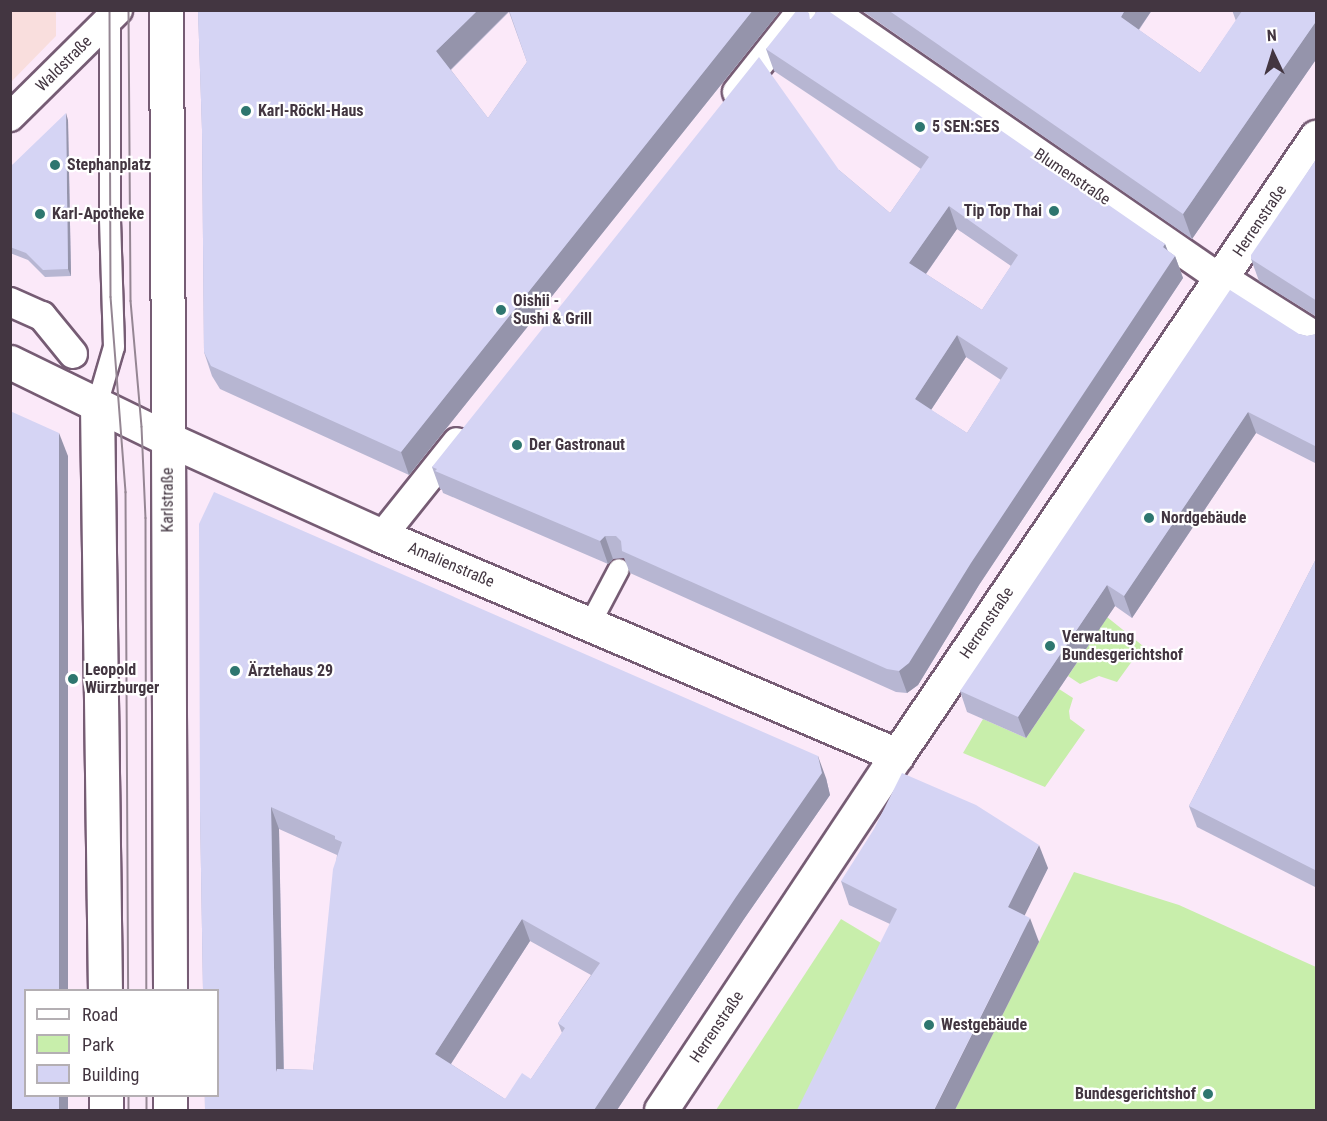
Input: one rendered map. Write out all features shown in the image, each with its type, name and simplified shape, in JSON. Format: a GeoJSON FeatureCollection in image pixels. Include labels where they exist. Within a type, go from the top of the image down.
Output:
{"type":"FeatureCollection","features":[{"type":"Feature","properties":{"kind":"street","name":"Karlstraße"},"geometry":{"type":"LineString","coordinates":[[166,10],[170,989]]}},
{"type":"Feature","properties":{"kind":"street"},"geometry":{"type":"LineString","coordinates":[[721,112],[802,10]]}},
{"type":"Feature","properties":{"kind":"street","name":"Blumenstraße"},"geometry":{"type":"LineString","coordinates":[[831,10],[1221,279],[1317,339]]}},
{"type":"Feature","properties":{"kind":"street","name":"Waldstraße"},"geometry":{"type":"LineString","coordinates":[[10,117],[113,13]]}},
{"type":"Feature","properties":{"kind":"street","name":"Herrenstraße"},"geometry":{"type":"LineString","coordinates":[[661,1110],[897,755],[1317,137]]}},
{"type":"Feature","properties":{"kind":"street"},"geometry":{"type":"LineString","coordinates":[[10,302],[42,316],[73,354]]}},
{"type":"Feature","properties":{"kind":"street","name":"Amalienstraße"},"geometry":{"type":"LineString","coordinates":[[10,362],[168,439],[382,536],[897,755]]}},
{"type":"Feature","properties":{"kind":"street"},"geometry":{"type":"LineString","coordinates":[[97,405],[105,989]]}},
{"type":"Feature","properties":{"kind":"street"},"geometry":{"type":"LineString","coordinates":[[382,536],[470,426]]}},
{"type":"Feature","properties":{"kind":"lane"},"geometry":{"type":"LineString","coordinates":[[97,405],[114,347],[110,217],[113,13]]}},
{"type":"Feature","properties":{"kind":"lane"},"geometry":{"type":"LineString","coordinates":[[590,624],[619,568]]}},
{"type":"Feature","properties":{"kind":"shaded area"},"geometry":{"type":"Polygon","coordinates":[[[11,10],[56,11],[56,36],[11,82],[11,10]]]}},
{"type":"Feature","properties":{"kind":"green space"},"geometry":{"type":"Polygon","coordinates":[[[1107,617],[1143,646],[1117,682],[1099,676],[1080,684],[1068,676],[1107,617]]]}},
{"type":"Feature","properties":{"kind":"green space"},"geometry":{"type":"Polygon","coordinates":[[[1059,689],[1073,698],[1069,711],[1070,719],[1085,730],[1045,787],[963,753],[983,719],[1026,738],[1059,689]]]}},
{"type":"Feature","properties":{"kind":"green space"},"geometry":{"type":"Polygon","coordinates":[[[1074,872],[1179,905],[1316,967],[1316,1110],[955,1110],[1074,872]]]}},
{"type":"Feature","properties":{"kind":"green space"},"geometry":{"type":"Polygon","coordinates":[[[841,919],[896,952],[817,1110],[716,1110],[841,919]]]}},
{"type":"Feature","properties":{"kind":"building"},"geometry":{"type":"Polygon","coordinates":[[[198,10],[478,10],[436,51],[488,118],[527,62],[509,10],[753,10],[401,452],[211,366],[204,352],[202,130],[198,10]]]}},
{"type":"Feature","properties":{"kind":"building"},"geometry":{"type":"Polygon","coordinates":[[[797,10],[805,10],[809,13],[810,20],[818,10],[827,10],[1165,244],[1163,247],[1175,256],[971,563],[909,663],[899,671],[887,669],[622,551],[621,541],[616,536],[605,536],[600,541],[435,471],[437,469],[432,467],[759,57],[839,170],[890,213],[929,157],[766,49],[797,10]],[[949,206],[909,263],[982,310],[1018,255],[949,206]],[[957,335],[915,399],[967,433],[1008,368],[957,335]]]}},
{"type":"Feature","properties":{"kind":"building"},"geometry":{"type":"Polygon","coordinates":[[[888,10],[1125,10],[1121,17],[1200,73],[1242,10],[1317,10],[1317,20],[1183,214],[888,10]]]}},
{"type":"Feature","properties":{"kind":"building","name":"Karl-Apotheke"},"geometry":{"type":"Polygon","coordinates":[[[66,113],[68,269],[43,270],[26,253],[10,247],[10,167],[66,113]]]}},
{"type":"Feature","properties":{"kind":"building"},"geometry":{"type":"Polygon","coordinates":[[[1317,158],[1317,301],[1251,259],[1251,255],[1317,158]]]}},
{"type":"Feature","properties":{"kind":"building"},"geometry":{"type":"Polygon","coordinates":[[[1230,290],[1299,334],[1307,336],[1317,334],[1317,447],[1248,412],[1124,596],[1107,585],[1018,717],[960,691],[1230,290]]]}},
{"type":"Feature","properties":{"kind":"building"},"geometry":{"type":"Polygon","coordinates":[[[10,411],[59,433],[59,989],[24,989],[24,1097],[59,1097],[59,1110],[10,1110],[10,411]]]}},
{"type":"Feature","properties":{"kind":"building"},"geometry":{"type":"Polygon","coordinates":[[[214,492],[818,756],[822,773],[594,1110],[205,1110],[205,1097],[219,1097],[219,989],[203,989],[199,524],[214,492]],[[271,807],[276,1072],[277,1069],[313,1070],[333,869],[342,842],[335,839],[335,836],[271,807]],[[522,919],[435,1054],[505,1099],[522,1073],[531,1079],[565,1028],[558,1023],[600,963],[522,919]]]}},
{"type":"Feature","properties":{"kind":"building"},"geometry":{"type":"Polygon","coordinates":[[[1317,557],[1317,871],[1189,806],[1317,557]]]}},
{"type":"Feature","properties":{"kind":"building"},"geometry":{"type":"Polygon","coordinates":[[[902,773],[976,805],[1039,845],[1008,907],[1030,918],[934,1110],[797,1110],[897,909],[841,881],[874,829],[902,773]]]}},
{"type":"Feature","properties":{"kind":"tram line"},"geometry":{"type":"LineString","coordinates":[[110,10],[111,297],[126,492],[129,989]]}},
{"type":"Feature","properties":{"kind":"tram line"},"geometry":{"type":"LineString","coordinates":[[129,10],[131,301],[142,427],[146,518],[147,989]]}},
{"type":"Feature","properties":{"kind":"tram line"},"geometry":{"type":"LineString","coordinates":[[129,1097],[129,1110]]}},
{"type":"Feature","properties":{"kind":"tram line"},"geometry":{"type":"LineString","coordinates":[[147,1097],[147,1110]]}},
{"type":"Feature","properties":{"kind":"place","name":"Karl-Röckl-Haus"},"geometry":{"type":"Point","coordinates":[246,111]}},
{"type":"Feature","properties":{"kind":"place","name":"5 SEN:SES"},"geometry":{"type":"Point","coordinates":[920,127]}},
{"type":"Feature","properties":{"kind":"place","name":"Stephanplatz"},"geometry":{"type":"Point","coordinates":[55,165]}},
{"type":"Feature","properties":{"kind":"place","name":"Tip Top Thai"},"geometry":{"type":"Point","coordinates":[1054,211]}},
{"type":"Feature","properties":{"kind":"place","name":"Karl-Apotheke"},"geometry":{"type":"Point","coordinates":[40,214]}},
{"type":"Feature","properties":{"kind":"place","name":"Oishii - Sushi & Grill"},"geometry":{"type":"Point","coordinates":[501,310]}},
{"type":"Feature","properties":{"kind":"place","name":"Der Gastronaut"},"geometry":{"type":"Point","coordinates":[517,445]}},
{"type":"Feature","properties":{"kind":"place","name":"Nordgebäude"},"geometry":{"type":"Point","coordinates":[1149,518]}},
{"type":"Feature","properties":{"kind":"place","name":"Verwaltung Bundesgerichtshof"},"geometry":{"type":"Point","coordinates":[1050,646]}},
{"type":"Feature","properties":{"kind":"place","name":"Ärztehaus 29"},"geometry":{"type":"Point","coordinates":[235,671]}},
{"type":"Feature","properties":{"kind":"place","name":"Leopold Würzburger"},"geometry":{"type":"Point","coordinates":[73,679]}},
{"type":"Feature","properties":{"kind":"place","name":"Westgebäude"},"geometry":{"type":"Point","coordinates":[929,1025]}},
{"type":"Feature","properties":{"kind":"place","name":"Bundesgerichtshof"},"geometry":{"type":"Point","coordinates":[1208,1094]}}]}
